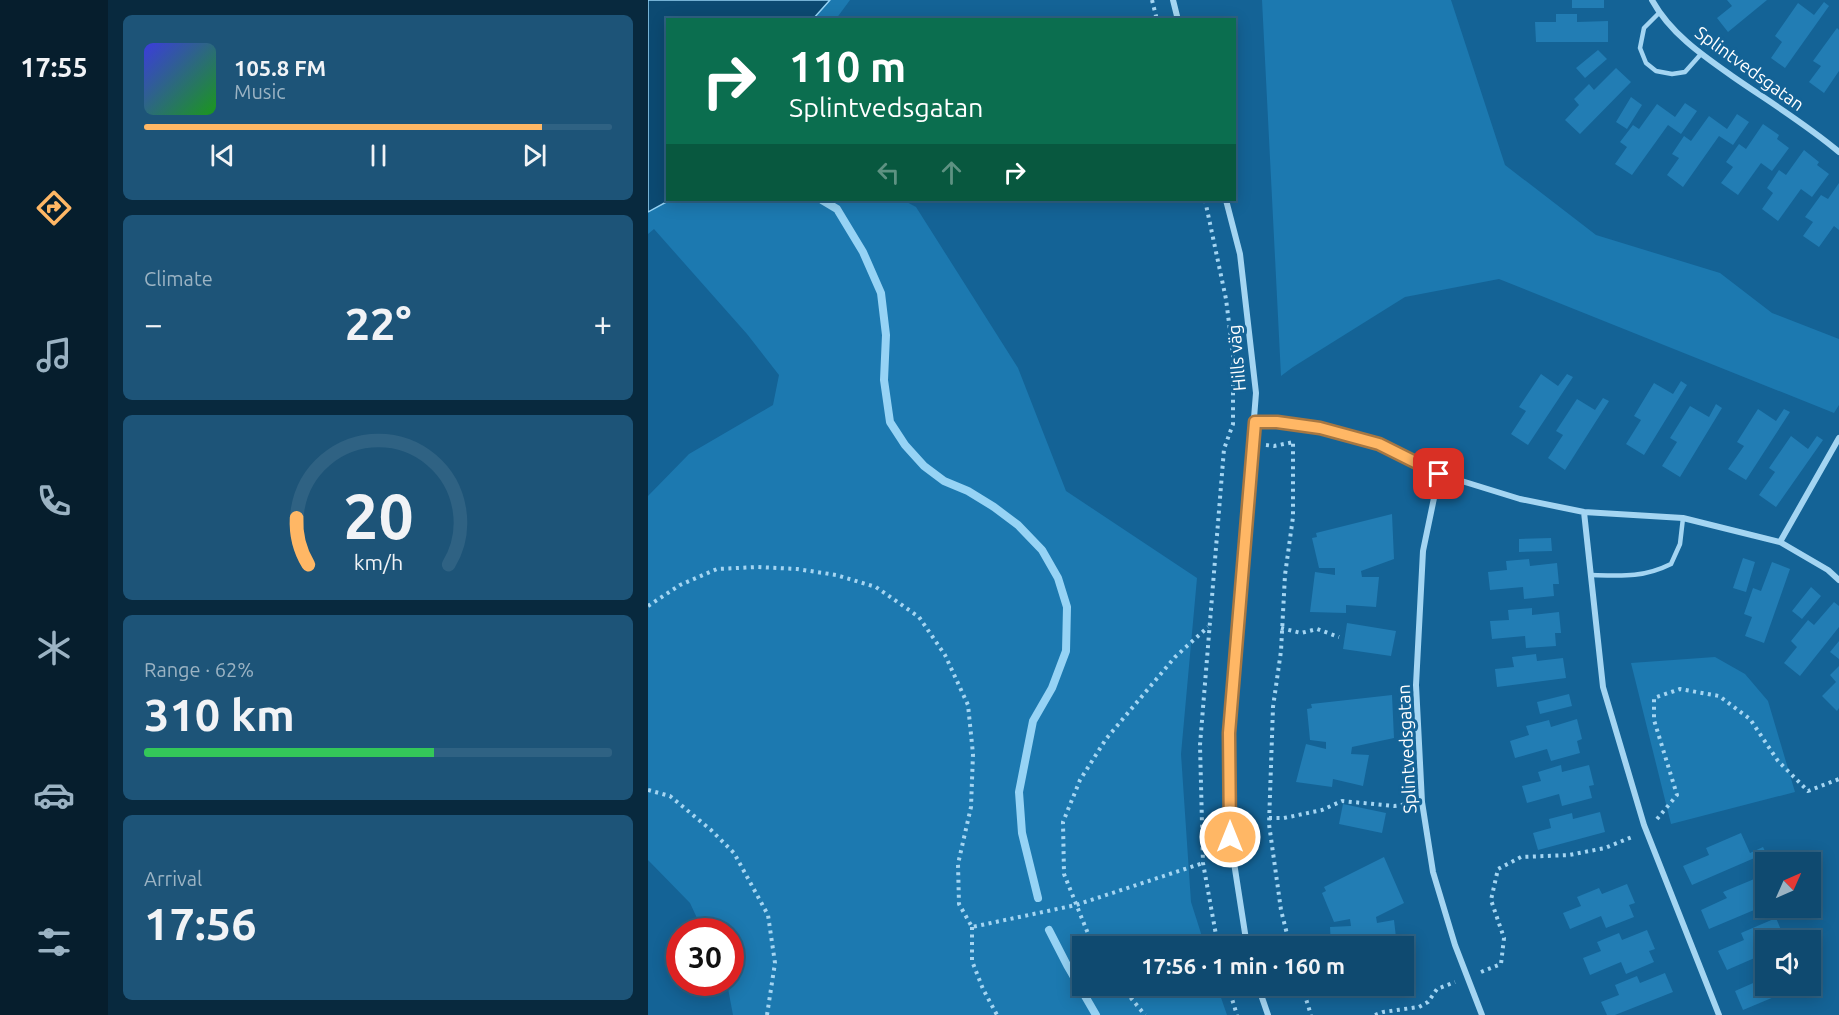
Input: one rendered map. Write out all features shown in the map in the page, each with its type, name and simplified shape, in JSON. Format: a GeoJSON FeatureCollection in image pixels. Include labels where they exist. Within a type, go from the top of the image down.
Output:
{"type":"FeatureCollection","features":[{"type":"Feature","properties":{"kind":"street"},"geometry":{"type":"LineString","coordinates":[[1173,0],[1178,18]]}},
{"type":"Feature","properties":{"kind":"street","name":"Splintvedsgatan"},"geometry":{"type":"LineString","coordinates":[[1652,0],[1659,13],[1701,54],[1839,152]]}},
{"type":"Feature","properties":{"kind":"street","name":"Hills väg"},"geometry":{"type":"LineString","coordinates":[[1226,201],[1240,254],[1254,372],[1255,422],[1229,733],[1230,837],[1245,936]]}},
{"type":"Feature","properties":{"kind":"street"},"geometry":{"type":"LineString","coordinates":[[1255,422],[1277,422],[1320,428],[1379,444],[1439,474],[1520,499],[1584,512],[1683,518],[1780,542],[1828,570],[1839,580]]}},
{"type":"Feature","properties":{"kind":"street"},"geometry":{"type":"LineString","coordinates":[[1780,542],[1839,438]]}},
{"type":"Feature","properties":{"kind":"street","name":"Splintvedsgatan"},"geometry":{"type":"LineString","coordinates":[[1439,474],[1423,551],[1417,674],[1422,802],[1432,872],[1482,1015]]}},
{"type":"Feature","properties":{"kind":"street"},"geometry":{"type":"LineString","coordinates":[[1584,512],[1603,687],[1647,832],[1719,1015]]}},
{"type":"Feature","properties":{"kind":"street"},"geometry":{"type":"LineString","coordinates":[[1261,996],[1268,1015]]}},
{"type":"Feature","properties":{"kind":"lane"},"geometry":{"type":"LineString","coordinates":[[1659,13],[1644,28],[1640,48],[1646,63],[1656,71],[1672,74],[1685,72],[1701,54]]}},
{"type":"Feature","properties":{"kind":"lane"},"geometry":{"type":"LineString","coordinates":[[1591,575],[1638,576],[1671,564],[1680,544],[1683,518]]}},
{"type":"Feature","properties":{"kind":"path"},"geometry":{"type":"LineString","coordinates":[[1152,0],[1156,18]]}},
{"type":"Feature","properties":{"kind":"path"},"geometry":{"type":"LineString","coordinates":[[1205,201],[1226,299],[1233,355],[1233,424],[1224,449],[1200,746],[1203,863],[1216,936]]}},
{"type":"Feature","properties":{"kind":"path"},"geometry":{"type":"LineString","coordinates":[[1226,443],[1274,446],[1293,442],[1305,443]]}},
{"type":"Feature","properties":{"kind":"path"},"geometry":{"type":"LineString","coordinates":[[1288,936],[1271,854],[1269,818],[1273,707],[1281,651],[1285,575],[1293,517],[1293,442]]}},
{"type":"Feature","properties":{"kind":"path"},"geometry":{"type":"LineString","coordinates":[[648,606],[680,585],[717,569],[758,567],[797,569],[836,575],[876,587],[919,617],[945,655],[968,705],[973,754],[971,807],[958,864],[959,904],[972,927],[972,961],[997,1015]]}},
{"type":"Feature","properties":{"kind":"path"},"geometry":{"type":"LineString","coordinates":[[1089,936],[1064,874],[1063,822],[1080,780],[1106,739],[1175,657],[1209,626]]}},
{"type":"Feature","properties":{"kind":"path"},"geometry":{"type":"LineString","coordinates":[[1281,628],[1301,633],[1317,629],[1339,637]]}},
{"type":"Feature","properties":{"kind":"path"},"geometry":{"type":"LineString","coordinates":[[1375,1015],[1419,1007],[1428,1002],[1437,989],[1501,964],[1504,938],[1491,900],[1498,869],[1521,857],[1569,855],[1605,848],[1647,832],[1677,795],[1654,720],[1654,698],[1680,689],[1719,696],[1750,719],[1778,761],[1808,791],[1839,779]]}},
{"type":"Feature","properties":{"kind":"path"},"geometry":{"type":"LineString","coordinates":[[648,790],[670,796],[711,830],[734,853],[768,915],[775,963],[767,1015]]}},
{"type":"Feature","properties":{"kind":"path"},"geometry":{"type":"LineString","coordinates":[[1269,818],[1284,818],[1312,812],[1342,801],[1394,806],[1422,802]]}},
{"type":"Feature","properties":{"kind":"path"},"geometry":{"type":"LineString","coordinates":[[972,927],[1076,905],[1203,863]]}},
{"type":"Feature","properties":{"kind":"path"},"geometry":{"type":"LineString","coordinates":[[1129,996],[1145,1015]]}},
{"type":"Feature","properties":{"kind":"path"},"geometry":{"type":"LineString","coordinates":[[1231,996],[1237,1015]]}},
{"type":"Feature","properties":{"kind":"path"},"geometry":{"type":"LineString","coordinates":[[1305,996],[1311,1015]]}},
{"type":"Feature","properties":{"kind":"shaded area"},"geometry":{"type":"Polygon","coordinates":[[[648,0],[850,0],[837,18],[666,18],[666,201],[905,201],[916,207],[1018,368],[1066,491],[1197,578],[1181,754],[1191,902],[1202,936],[1072,936],[1072,996],[1220,996],[1227,1015],[733,1015],[729,996],[744,996],[744,918],[697,918],[690,903],[648,860],[648,496],[689,454],[773,405],[779,375],[747,334],[654,229],[648,234],[648,0]]]}},
{"type":"Feature","properties":{"kind":"shaded area"},"geometry":{"type":"Polygon","coordinates":[[[648,0],[830,0],[814,18],[666,18],[666,201],[668,201],[648,212],[648,0]]]}},
{"type":"Feature","properties":{"kind":"shaded area"},"geometry":{"type":"Polygon","coordinates":[[[1262,0],[1451,0],[1505,165],[1596,235],[1720,273],[1772,313],[1839,339],[1839,405],[1834,413],[1499,279],[1405,297],[1281,376],[1262,0]]]}},
{"type":"Feature","properties":{"kind":"shaded area"},"geometry":{"type":"Polygon","coordinates":[[[1715,657],[1745,674],[1768,701],[1795,792],[1671,824],[1631,663],[1715,657]]]}},
{"type":"Feature","properties":{"kind":"building"},"geometry":{"type":"Polygon","coordinates":[[[1572,0],[1604,0],[1604,8],[1572,8],[1572,0]]]}},
{"type":"Feature","properties":{"kind":"building"},"geometry":{"type":"Polygon","coordinates":[[[1727,0],[1767,0],[1728,32],[1717,18],[1732,6],[1727,0]]]}},
{"type":"Feature","properties":{"kind":"building"},"geometry":{"type":"Polygon","coordinates":[[[1824,2],[1829,6],[1785,68],[1771,58],[1782,42],[1775,36],[1798,3],[1814,15],[1824,2]]]}},
{"type":"Feature","properties":{"kind":"building"},"geometry":{"type":"Polygon","coordinates":[[[1556,14],[1577,14],[1577,22],[1608,21],[1608,42],[1536,42],[1535,22],[1556,22],[1556,14]]]}},
{"type":"Feature","properties":{"kind":"building"},"geometry":{"type":"Polygon","coordinates":[[[1837,28],[1839,30],[1839,71],[1824,93],[1809,82],[1821,66],[1813,61],[1837,28]]]}},
{"type":"Feature","properties":{"kind":"building"},"geometry":{"type":"Polygon","coordinates":[[[1598,50],[1607,59],[1585,78],[1576,68],[1598,50]]]}},
{"type":"Feature","properties":{"kind":"building"},"geometry":{"type":"Polygon","coordinates":[[[1616,68],[1631,82],[1580,134],[1565,120],[1579,105],[1574,99],[1589,84],[1594,90],[1616,68]]]}},
{"type":"Feature","properties":{"kind":"building"},"geometry":{"type":"Polygon","coordinates":[[[1631,97],[1642,105],[1627,129],[1616,122],[1631,97]]]}},
{"type":"Feature","properties":{"kind":"building"},"geometry":{"type":"Polygon","coordinates":[[[1685,103],[1697,111],[1681,134],[1668,125],[1632,175],[1615,164],[1627,147],[1620,142],[1633,125],[1639,129],[1657,104],[1675,117],[1685,103]]]}},
{"type":"Feature","properties":{"kind":"building"},"geometry":{"type":"Polygon","coordinates":[[[1737,114],[1749,122],[1733,145],[1719,136],[1683,187],[1667,175],[1679,158],[1672,154],[1684,136],[1691,141],[1709,116],[1727,129],[1737,114]]]}},
{"type":"Feature","properties":{"kind":"building"},"geometry":{"type":"Polygon","coordinates":[[[1763,124],[1779,135],[1777,139],[1789,148],[1772,171],[1761,163],[1738,195],[1721,183],[1733,167],[1726,162],[1739,144],[1746,149],[1763,124]]]}},
{"type":"Feature","properties":{"kind":"building"},"geometry":{"type":"Polygon","coordinates":[[[1804,150],[1819,162],[1817,165],[1829,174],[1812,197],[1801,189],[1778,221],[1762,209],[1773,193],[1767,188],[1779,170],[1786,175],[1804,150]]]}},
{"type":"Feature","properties":{"kind":"building"},"geometry":{"type":"Polygon","coordinates":[[[1839,183],[1839,230],[1834,226],[1819,247],[1803,236],[1813,222],[1805,217],[1821,195],[1828,199],[1839,183]]]}},
{"type":"Feature","properties":{"kind":"building"},"geometry":{"type":"Polygon","coordinates":[[[1541,374],[1558,386],[1567,374],[1573,377],[1528,445],[1511,434],[1526,411],[1519,407],[1541,374]]]}},
{"type":"Feature","properties":{"kind":"building"},"geometry":{"type":"Polygon","coordinates":[[[1681,381],[1687,385],[1644,455],[1626,444],[1641,420],[1634,416],[1654,383],[1673,394],[1681,381]]]}},
{"type":"Feature","properties":{"kind":"building"},"geometry":{"type":"Polygon","coordinates":[[[1603,398],[1609,401],[1565,470],[1548,458],[1563,435],[1556,431],[1577,399],[1595,410],[1603,398]]]}},
{"type":"Feature","properties":{"kind":"building"},"geometry":{"type":"Polygon","coordinates":[[[1716,404],[1722,408],[1680,477],[1662,466],[1677,442],[1670,438],[1690,406],[1709,417],[1716,404]]]}},
{"type":"Feature","properties":{"kind":"building"},"geometry":{"type":"Polygon","coordinates":[[[1758,409],[1776,421],[1784,409],[1790,412],[1746,480],[1728,469],[1744,446],[1737,442],[1758,409]]]}},
{"type":"Feature","properties":{"kind":"building"},"geometry":{"type":"Polygon","coordinates":[[[1791,436],[1808,449],[1817,436],[1823,440],[1776,507],[1759,495],[1775,472],[1769,468],[1791,436]]]}},
{"type":"Feature","properties":{"kind":"building"},"geometry":{"type":"Polygon","coordinates":[[[1392,514],[1394,559],[1361,571],[1362,577],[1379,577],[1376,607],[1346,605],[1346,613],[1310,612],[1315,572],[1335,575],[1335,568],[1319,568],[1312,538],[1317,537],[1316,533],[1392,514]]]}},
{"type":"Feature","properties":{"kind":"building"},"geometry":{"type":"Polygon","coordinates":[[[1551,538],[1552,551],[1519,552],[1519,539],[1551,538]]]}},
{"type":"Feature","properties":{"kind":"building"},"geometry":{"type":"Polygon","coordinates":[[[1743,558],[1755,562],[1746,592],[1733,588],[1743,558]]]}},
{"type":"Feature","properties":{"kind":"building"},"geometry":{"type":"Polygon","coordinates":[[[1529,559],[1530,566],[1557,563],[1559,584],[1553,584],[1554,596],[1524,599],[1523,587],[1490,590],[1488,572],[1507,570],[1506,561],[1529,559]]]}},
{"type":"Feature","properties":{"kind":"building"},"geometry":{"type":"Polygon","coordinates":[[[1772,562],[1790,569],[1764,643],[1745,636],[1752,617],[1744,614],[1753,588],[1761,591],[1772,562]]]}},
{"type":"Feature","properties":{"kind":"building"},"geometry":{"type":"Polygon","coordinates":[[[1811,587],[1821,596],[1802,619],[1792,611],[1811,587]]]}},
{"type":"Feature","properties":{"kind":"building"},"geometry":{"type":"Polygon","coordinates":[[[1834,602],[1839,606],[1839,627],[1800,676],[1784,663],[1797,647],[1791,641],[1808,620],[1814,625],[1834,602]]]}},
{"type":"Feature","properties":{"kind":"building"},"geometry":{"type":"Polygon","coordinates":[[[1532,608],[1532,615],[1559,612],[1561,633],[1555,633],[1556,646],[1526,648],[1525,636],[1492,639],[1490,621],[1509,620],[1508,610],[1532,608]]]}},
{"type":"Feature","properties":{"kind":"building"},"geometry":{"type":"Polygon","coordinates":[[[1347,623],[1396,631],[1391,656],[1343,649],[1347,623]]]}},
{"type":"Feature","properties":{"kind":"building"},"geometry":{"type":"Polygon","coordinates":[[[1839,641],[1839,659],[1830,652],[1839,641]]]}},
{"type":"Feature","properties":{"kind":"building"},"geometry":{"type":"Polygon","coordinates":[[[1536,654],[1537,661],[1563,658],[1566,678],[1497,687],[1495,669],[1514,667],[1512,657],[1536,654]]]}},
{"type":"Feature","properties":{"kind":"building"},"geometry":{"type":"Polygon","coordinates":[[[1839,666],[1839,708],[1837,711],[1822,696],[1836,682],[1830,675],[1839,666]]]}},
{"type":"Feature","properties":{"kind":"building"},"geometry":{"type":"Polygon","coordinates":[[[1569,694],[1572,706],[1540,714],[1537,702],[1569,694]]]}},
{"type":"Feature","properties":{"kind":"building"},"geometry":{"type":"Polygon","coordinates":[[[1392,695],[1394,738],[1352,747],[1351,754],[1369,755],[1363,786],[1333,779],[1332,787],[1296,782],[1306,744],[1326,749],[1326,742],[1310,740],[1307,709],[1312,708],[1311,704],[1392,695]]]}},
{"type":"Feature","properties":{"kind":"building"},"geometry":{"type":"Polygon","coordinates":[[[1577,719],[1582,739],[1577,741],[1580,753],[1551,761],[1547,749],[1515,758],[1510,741],[1529,735],[1526,726],[1549,720],[1551,727],[1577,719]]]}},
{"type":"Feature","properties":{"kind":"building"},"geometry":{"type":"Polygon","coordinates":[[[1561,765],[1562,772],[1589,765],[1594,785],[1589,786],[1592,798],[1562,806],[1559,794],[1527,803],[1522,786],[1541,781],[1538,772],[1561,765]]]}},
{"type":"Feature","properties":{"kind":"building"},"geometry":{"type":"Polygon","coordinates":[[[1343,804],[1386,813],[1382,833],[1339,824],[1343,804]]]}},
{"type":"Feature","properties":{"kind":"building"},"geometry":{"type":"Polygon","coordinates":[[[1600,812],[1605,832],[1538,850],[1533,833],[1551,828],[1549,819],[1572,813],[1573,819],[1600,812]]]}},
{"type":"Feature","properties":{"kind":"building"},"geometry":{"type":"Polygon","coordinates":[[[1741,833],[1750,853],[1763,847],[1766,852],[1755,852],[1755,858],[1692,885],[1683,866],[1709,855],[1706,848],[1741,833]]]}},
{"type":"Feature","properties":{"kind":"building"},"geometry":{"type":"Polygon","coordinates":[[[1384,857],[1404,903],[1376,917],[1377,923],[1394,920],[1396,936],[1330,936],[1330,927],[1351,926],[1350,919],[1334,922],[1322,893],[1326,891],[1324,887],[1384,857]]]}},
{"type":"Feature","properties":{"kind":"building"},"geometry":{"type":"Polygon","coordinates":[[[1755,879],[1755,910],[1709,929],[1701,910],[1727,898],[1723,892],[1755,879]]]}},
{"type":"Feature","properties":{"kind":"building"},"geometry":{"type":"Polygon","coordinates":[[[1627,884],[1635,903],[1629,905],[1634,917],[1606,928],[1601,916],[1570,929],[1563,913],[1581,906],[1577,897],[1599,888],[1602,894],[1627,884]]]}},
{"type":"Feature","properties":{"kind":"building"},"geometry":{"type":"Polygon","coordinates":[[[1776,918],[1781,930],[1755,930],[1755,958],[1727,970],[1718,951],[1744,940],[1741,933],[1776,918]]]}},
{"type":"Feature","properties":{"kind":"building"},"geometry":{"type":"Polygon","coordinates":[[[1647,930],[1655,949],[1649,951],[1654,962],[1626,974],[1621,962],[1590,975],[1583,958],[1601,951],[1597,942],[1619,933],[1622,940],[1647,930]]]}},
{"type":"Feature","properties":{"kind":"building"},"geometry":{"type":"Polygon","coordinates":[[[1665,973],[1673,992],[1615,1015],[1607,1015],[1601,1002],[1619,995],[1615,985],[1637,976],[1640,983],[1665,973]]]}},
{"type":"Feature","properties":{"kind":"building"},"geometry":{"type":"Polygon","coordinates":[[[1755,982],[1755,996],[1776,996],[1743,1010],[1735,991],[1755,982]]]}},
{"type":"Feature","properties":{"kind":"waterway"},"geometry":{"type":"LineString","coordinates":[[824,201],[837,209],[863,252],[881,293],[886,335],[884,380],[890,422],[905,445],[924,466],[944,481],[968,491],[994,507],[1018,525],[1042,550],[1058,578],[1067,607],[1066,651],[1052,688],[1033,721],[1019,792],[1022,833],[1038,898]]}},
{"type":"Feature","properties":{"kind":"waterway"},"geometry":{"type":"LineString","coordinates":[[1049,930],[1096,1015]]}},
{"type":"Feature","properties":{"kind":"route"},"geometry":{"type":"LineString","coordinates":[[1230,837],[1229,733],[1255,422],[1277,422],[1320,428],[1379,444],[1439,474]]}}]}
